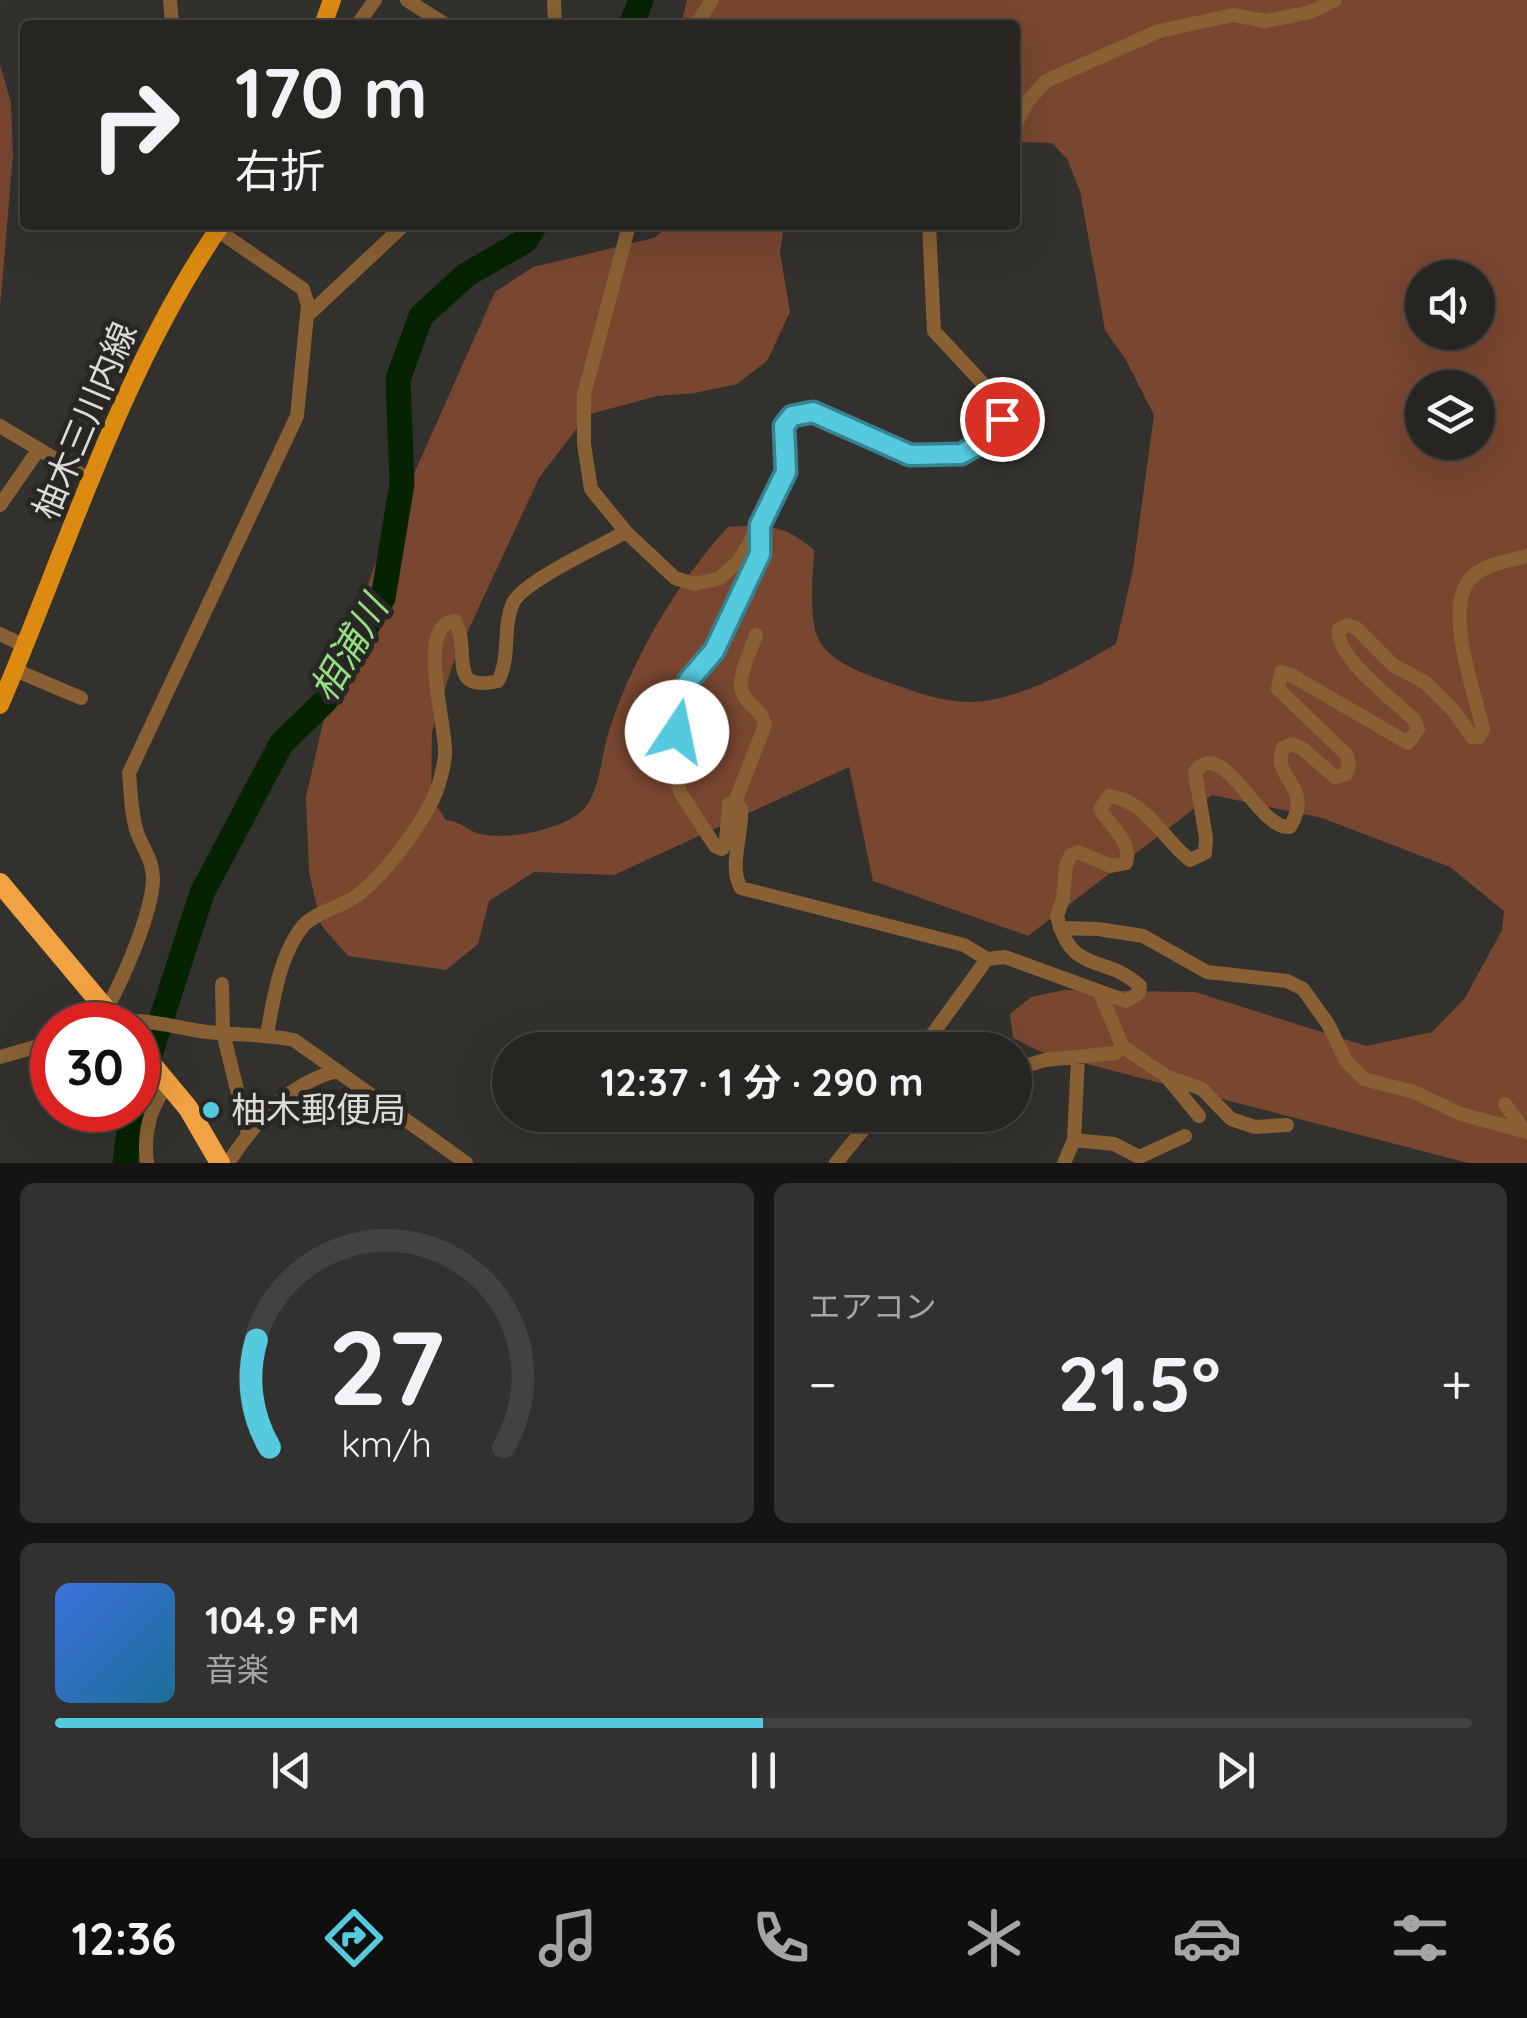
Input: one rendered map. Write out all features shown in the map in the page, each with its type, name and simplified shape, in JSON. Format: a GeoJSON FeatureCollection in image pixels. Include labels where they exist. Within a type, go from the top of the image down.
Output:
{"type":"FeatureCollection","features":[{"type":"Feature","properties":{"kind":"highway"},"geometry":{"type":"LineString","coordinates":[[0,883],[100,1002]]}},
{"type":"Feature","properties":{"kind":"highway"},"geometry":{"type":"LineString","coordinates":[[160,1076],[188,1108],[220,1163]]}},
{"type":"Feature","properties":{"kind":"main road","name":"柚木三川内線"},"geometry":{"type":"LineString","coordinates":[[0,704],[153,339],[218,230]]}},
{"type":"Feature","properties":{"kind":"street"},"geometry":{"type":"LineString","coordinates":[[406,0],[438,20]]}},
{"type":"Feature","properties":{"kind":"street"},"geometry":{"type":"LineString","coordinates":[[1020,116],[1046,81],[1159,31],[1233,14],[1265,21],[1312,12],[1335,0]]}},
{"type":"Feature","properties":{"kind":"street"},"geometry":{"type":"LineString","coordinates":[[118,1002],[153,878],[149,855],[136,832],[129,774],[297,416],[307,316],[303,289],[222,230]]}},
{"type":"Feature","properties":{"kind":"street"},"geometry":{"type":"LineString","coordinates":[[307,316],[399,230]]}},
{"type":"Feature","properties":{"kind":"street"},"geometry":{"type":"LineString","coordinates":[[627,230],[584,396],[584,444],[590,490],[626,532],[675,578],[694,584],[718,580],[739,561],[786,472],[784,426],[792,416],[813,412],[910,455],[961,454],[979,444],[1002,419],[1000,402],[934,331],[929,230]]}},
{"type":"Feature","properties":{"kind":"street"},"geometry":{"type":"LineString","coordinates":[[0,426],[92,481]]}},
{"type":"Feature","properties":{"kind":"street"},"geometry":{"type":"LineString","coordinates":[[0,505],[39,449]]}},
{"type":"Feature","properties":{"kind":"street"},"geometry":{"type":"LineString","coordinates":[[735,802],[728,804],[722,849],[715,846],[680,792],[674,768],[681,696],[689,680],[714,651],[760,554],[760,525]]}},
{"type":"Feature","properties":{"kind":"street"},"geometry":{"type":"LineString","coordinates":[[267,1035],[276,980],[304,924],[354,898],[374,878],[420,823],[437,790],[445,755],[433,653],[440,626],[455,620],[460,630],[463,674],[470,683],[479,686],[498,681],[504,670],[512,604],[523,588],[626,532]]}},
{"type":"Feature","properties":{"kind":"street"},"geometry":{"type":"LineString","coordinates":[[735,802],[742,821],[736,870],[741,888],[964,945],[987,959],[1006,958],[1126,1000],[1134,998],[1140,989],[1131,978],[1082,960],[1068,944],[1057,916],[1071,855],[1078,852],[1111,866],[1126,863],[1129,855],[1124,841],[1100,809],[1109,796],[1122,798],[1150,816],[1190,860],[1204,853],[1206,838],[1196,772],[1210,761],[1244,788],[1270,822],[1280,828],[1290,827],[1300,810],[1298,796],[1282,766],[1283,748],[1292,744],[1302,748],[1335,777],[1346,774],[1350,765],[1346,755],[1278,689],[1281,672],[1408,743],[1418,729],[1414,720],[1342,648],[1337,636],[1346,625],[1356,628],[1393,664],[1426,683],[1472,737],[1479,737],[1483,730],[1470,686],[1461,603],[1469,580],[1492,564],[1527,556]]}},
{"type":"Feature","properties":{"kind":"street"},"geometry":{"type":"LineString","coordinates":[[0,634],[26,646]]}},
{"type":"Feature","properties":{"kind":"street"},"geometry":{"type":"LineString","coordinates":[[735,802],[766,726],[763,714],[743,697],[739,687],[756,634]]}},
{"type":"Feature","properties":{"kind":"street"},"geometry":{"type":"LineString","coordinates":[[15,670],[81,698]]}},
{"type":"Feature","properties":{"kind":"street"},"geometry":{"type":"LineString","coordinates":[[1060,928],[1143,936],[1207,972],[1287,982],[1304,989],[1328,1024],[1346,1061],[1364,1080],[1414,1092],[1461,1114],[1526,1131]]}},
{"type":"Feature","properties":{"kind":"street"},"geometry":{"type":"LineString","coordinates":[[934,1032],[987,959]]}},
{"type":"Feature","properties":{"kind":"street"},"geometry":{"type":"LineString","coordinates":[[222,984],[216,1032],[248,1134]]}},
{"type":"Feature","properties":{"kind":"street"},"geometry":{"type":"LineString","coordinates":[[1099,991],[1123,1047],[1166,1076],[1202,1090],[1231,1119],[1255,1126],[1287,1125]]}},
{"type":"Feature","properties":{"kind":"street"},"geometry":{"type":"LineString","coordinates":[[160,1025],[294,1040],[466,1163]]}},
{"type":"Feature","properties":{"kind":"street"},"geometry":{"type":"LineString","coordinates":[[1032,1064],[1114,1053],[1123,1047]]}},
{"type":"Feature","properties":{"kind":"street"},"geometry":{"type":"LineString","coordinates":[[0,1057],[30,1048]]}},
{"type":"Feature","properties":{"kind":"street"},"geometry":{"type":"LineString","coordinates":[[1064,1163],[1074,1140],[1078,1057]]}},
{"type":"Feature","properties":{"kind":"street"},"geometry":{"type":"LineString","coordinates":[[228,1163],[279,1100],[312,1078],[337,1071]]}},
{"type":"Feature","properties":{"kind":"street"},"geometry":{"type":"LineString","coordinates":[[1166,1076],[1198,1116]]}},
{"type":"Feature","properties":{"kind":"street"},"geometry":{"type":"LineString","coordinates":[[147,1163],[148,1118],[167,1084]]}},
{"type":"Feature","properties":{"kind":"street"},"geometry":{"type":"LineString","coordinates":[[1505,1104],[1526,1131]]}},
{"type":"Feature","properties":{"kind":"street"},"geometry":{"type":"LineString","coordinates":[[836,1163],[861,1132]]}},
{"type":"Feature","properties":{"kind":"street"},"geometry":{"type":"LineString","coordinates":[[1074,1140],[1114,1144],[1139,1157],[1185,1136]]}},
{"type":"Feature","properties":{"kind":"shaded area"},"geometry":{"type":"Polygon","coordinates":[[[687,0],[1527,0],[1527,1163],[1468,1163],[1041,1052],[1032,1048],[1032,1032],[1012,1032],[1010,1014],[1031,997],[1064,990],[1195,992],[1366,1046],[1432,1032],[1465,998],[1502,930],[1504,911],[1450,867],[1322,818],[1212,795],[1028,936],[873,881],[849,767],[614,875],[534,872],[489,901],[478,944],[446,970],[348,956],[321,925],[309,872],[306,797],[328,700],[380,550],[495,292],[533,267],[654,238],[664,230],[783,230],[780,253],[790,312],[767,361],[737,384],[657,396],[587,415],[539,478],[453,663],[432,732],[431,797],[446,820],[480,834],[517,835],[556,826],[585,808],[595,788],[619,703],[643,649],[674,597],[728,527],[774,528],[793,535],[814,550],[813,611],[820,642],[832,656],[849,666],[917,692],[962,702],[993,700],[1048,681],[1116,644],[1133,569],[1154,415],[1126,360],[1105,330],[1080,191],[1067,159],[1052,143],[1020,142],[1020,20],[682,20],[687,0]]]}},
{"type":"Feature","properties":{"kind":"shaded area"},"geometry":{"type":"Polygon","coordinates":[[[0,65],[11,102],[13,155],[0,308],[0,65]]]}},
{"type":"Feature","properties":{"kind":"waterway","name":"相浦川"},"geometry":{"type":"LineString","coordinates":[[633,20],[641,0]]}},
{"type":"Feature","properties":{"kind":"waterway","name":"相浦川"},"geometry":{"type":"LineString","coordinates":[[160,1024],[202,893],[281,744],[326,700],[383,598],[402,484],[398,379],[421,316],[466,275],[525,241],[532,230]]}},
{"type":"Feature","properties":{"kind":"waterway","name":"相浦川"},"geometry":{"type":"LineString","coordinates":[[125,1163],[129,1132]]}},
{"type":"Feature","properties":{"kind":"place","name":"柚木郵便局"},"geometry":{"type":"Point","coordinates":[211,1110]}},
{"type":"Feature","properties":{"kind":"route"},"geometry":{"type":"LineString","coordinates":[[677,732],[681,696],[689,680],[714,651],[760,554],[760,525],[786,472],[784,426],[792,416],[813,412],[910,455],[961,454],[994,432],[1002,419]]}}]}
